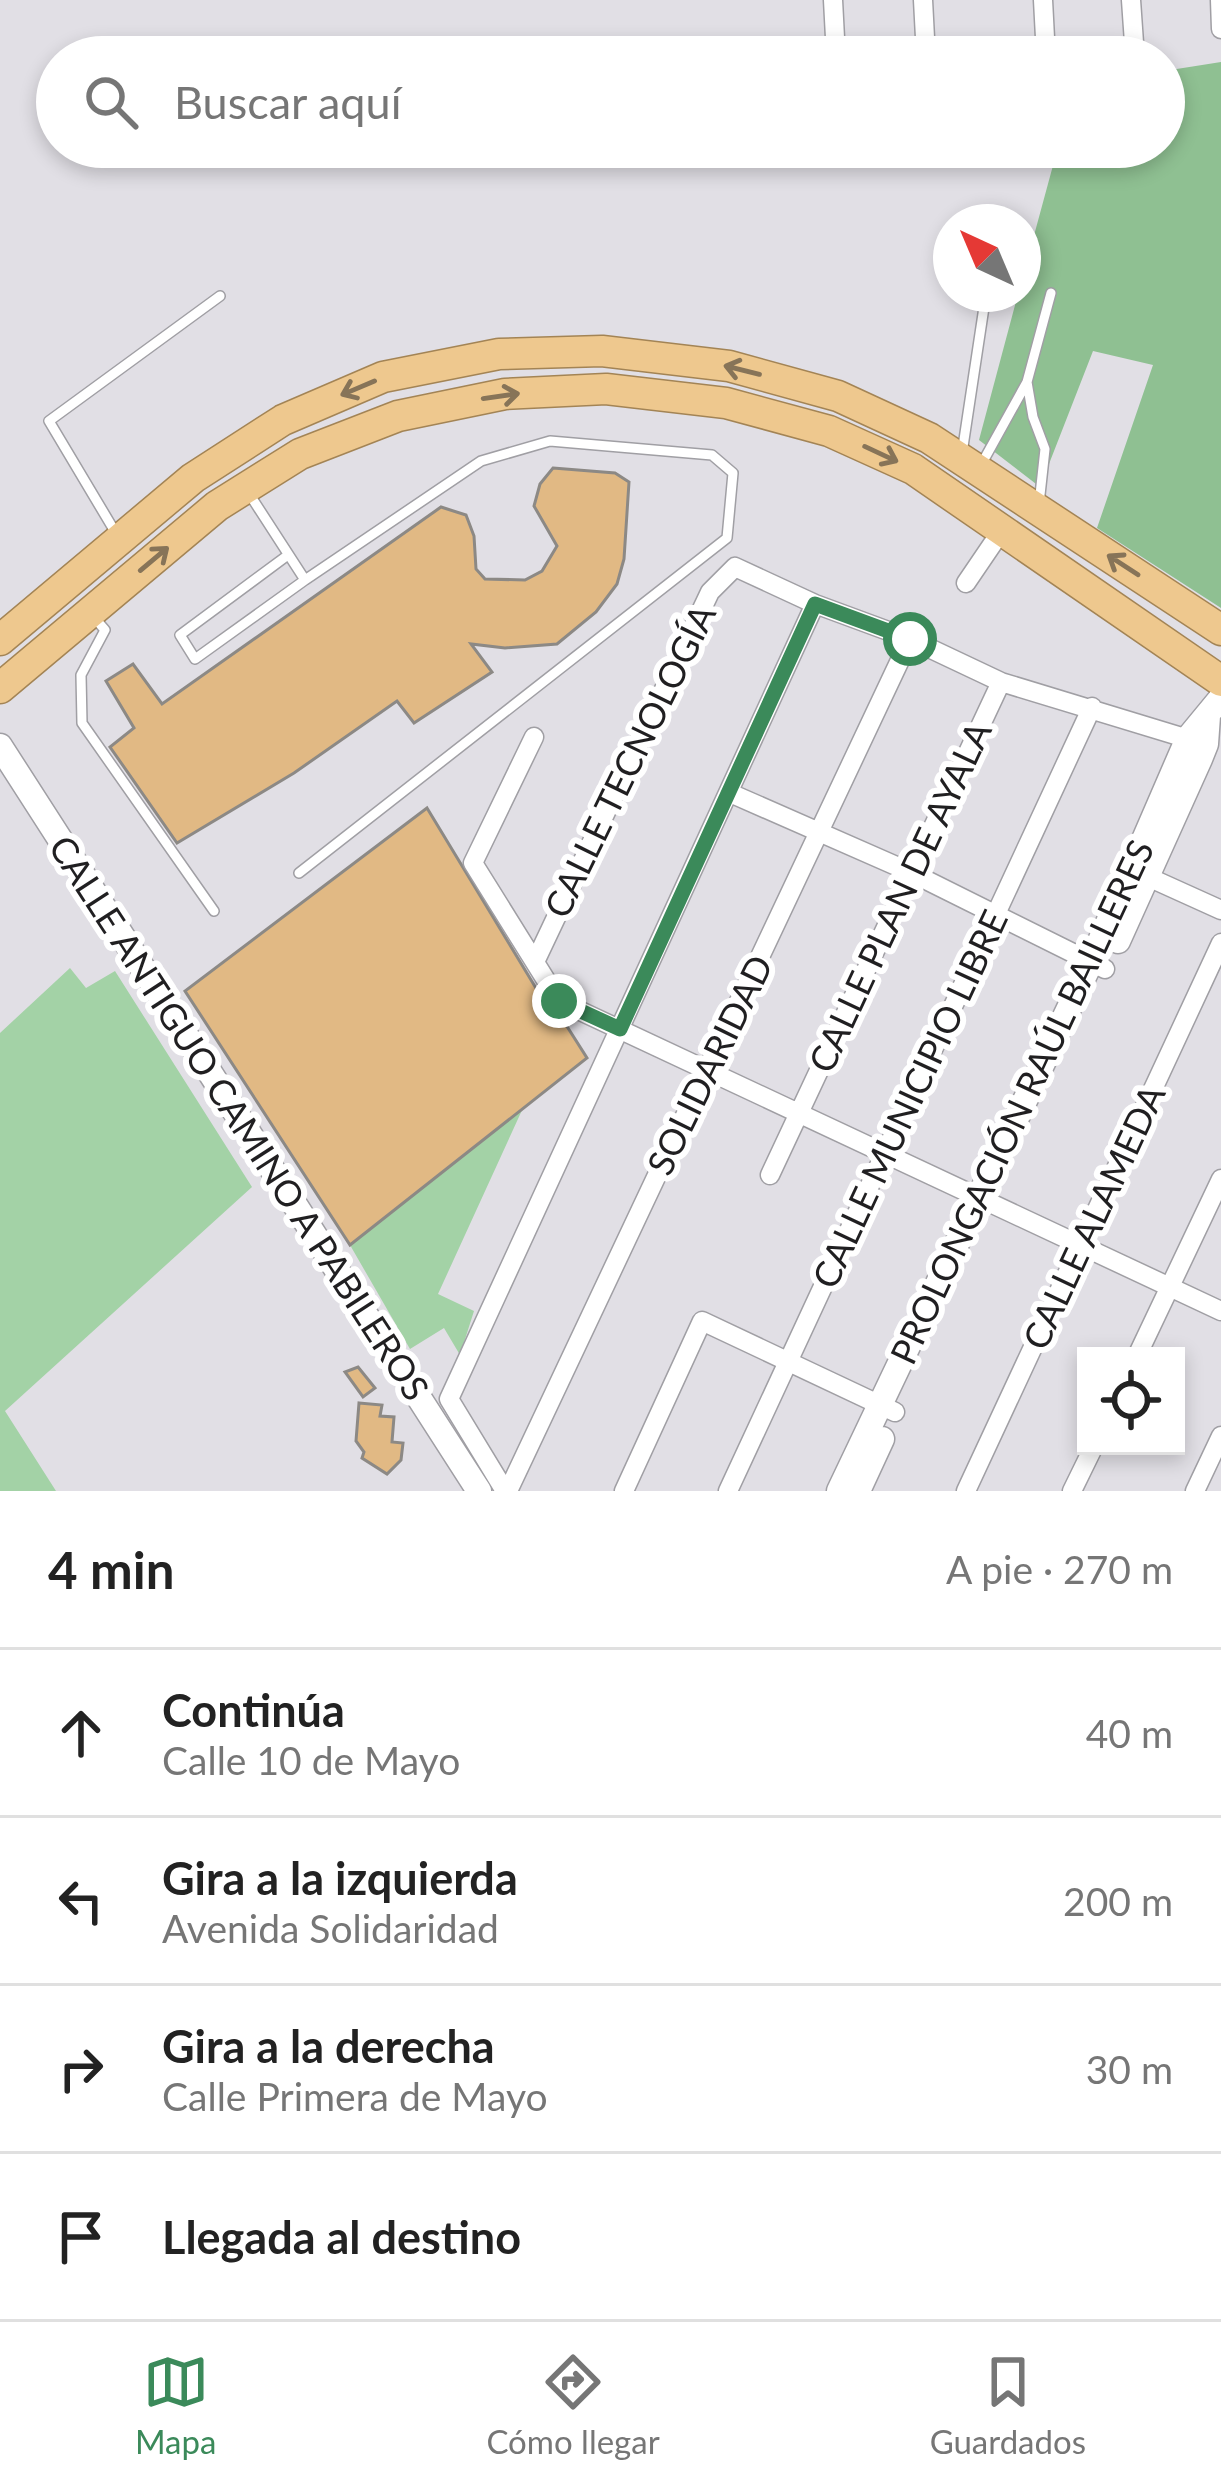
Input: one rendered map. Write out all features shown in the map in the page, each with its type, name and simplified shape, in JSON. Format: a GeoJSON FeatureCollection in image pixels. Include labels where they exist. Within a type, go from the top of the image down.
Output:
{"type":"FeatureCollection","features":[{"type":"Feature","properties":{"kind":"highway"},"geometry":{"type":"LineString","coordinates":[[0,640],[193,478],[283,420],[383,377],[499,354],[602,352],[729,366],[838,396],[929,438],[1221,630]]}},
{"type":"Feature","properties":{"kind":"highway"},"geometry":{"type":"LineString","coordinates":[[0,688],[218,506],[300,454],[398,416],[506,394],[606,389],[726,403],[829,431],[913,470],[1002,530],[1218,700]]}},
{"type":"Feature","properties":{"kind":"street"},"geometry":{"type":"LineString","coordinates":[[833,0],[835,36]]}},
{"type":"Feature","properties":{"kind":"street"},"geometry":{"type":"LineString","coordinates":[[923,0],[925,36]]}},
{"type":"Feature","properties":{"kind":"street"},"geometry":{"type":"LineString","coordinates":[[1043,0],[1045,36]]}},
{"type":"Feature","properties":{"kind":"street"},"geometry":{"type":"LineString","coordinates":[[1132,0],[1134,36]]}},
{"type":"Feature","properties":{"kind":"street"},"geometry":{"type":"LineString","coordinates":[[1220,0],[1221,29]]}},
{"type":"Feature","properties":{"kind":"street"},"geometry":{"type":"LineString","coordinates":[[966,583],[1002,530]]}},
{"type":"Feature","properties":{"kind":"street","name":"CALLE TECNOLOGÍA"},"geometry":{"type":"LineString","coordinates":[[535,962],[710,592],[735,567],[815,604]]}},
{"type":"Feature","properties":{"kind":"street"},"geometry":{"type":"LineString","coordinates":[[507,1491],[449,1399],[815,604],[910,639],[1001,682],[1197,741]]}},
{"type":"Feature","properties":{"kind":"street","name":"SOLIDARIDAD"},"geometry":{"type":"LineString","coordinates":[[507,1491],[910,639]]}},
{"type":"Feature","properties":{"kind":"street","name":"CALLE PLAN DE AYALA"},"geometry":{"type":"LineString","coordinates":[[770,1175],[1001,682]]}},
{"type":"Feature","properties":{"kind":"street","name":"PROLONGACIÓN RAÚL BAILLERES"},"geometry":{"type":"LineString","coordinates":[[839,1491],[888,1408],[1141,874],[1218,700]]}},
{"type":"Feature","properties":{"kind":"street","name":"CALLE MUNICIPIO LIBRE"},"geometry":{"type":"LineString","coordinates":[[728,1491],[1092,707]]}},
{"type":"Feature","properties":{"kind":"street"},"geometry":{"type":"LineString","coordinates":[[534,737],[473,862],[559,1001],[1221,1311]]}},
{"type":"Feature","properties":{"kind":"street","name":"CALLE ANTIGUO CAMINO A PABILEROS"},"geometry":{"type":"LineString","coordinates":[[0,746],[478,1491]]}},
{"type":"Feature","properties":{"kind":"street"},"geometry":{"type":"LineString","coordinates":[[730,793],[910,872],[1098,965]]}},
{"type":"Feature","properties":{"kind":"street"},"geometry":{"type":"LineString","coordinates":[[1141,874],[1221,910]]}},
{"type":"Feature","properties":{"kind":"street","name":"CALLE ALAMEDA"},"geometry":{"type":"LineString","coordinates":[[965,1491],[1221,943]]}},
{"type":"Feature","properties":{"kind":"street"},"geometry":{"type":"LineString","coordinates":[[1141,1347],[1221,1179]]}},
{"type":"Feature","properties":{"kind":"street"},"geometry":{"type":"LineString","coordinates":[[624,1491],[702,1321],[888,1408]]}},
{"type":"Feature","properties":{"kind":"street","name":"PROLONGACIÓN RAÚL BAILLERES"},"geometry":{"type":"LineString","coordinates":[[858,1491],[888,1408]]}},
{"type":"Feature","properties":{"kind":"street"},"geometry":{"type":"LineString","coordinates":[[1195,1491],[1221,1436]]}},
{"type":"Feature","properties":{"kind":"street"},"geometry":{"type":"LineString","coordinates":[[1072,1491],[1090,1455]]}},
{"type":"Feature","properties":{"kind":"lane"},"geometry":{"type":"LineString","coordinates":[[970,464],[1027,382],[1051,293]]}},
{"type":"Feature","properties":{"kind":"lane"},"geometry":{"type":"LineString","coordinates":[[120,539],[50,421],[220,296]]}},
{"type":"Feature","properties":{"kind":"lane"},"geometry":{"type":"LineString","coordinates":[[970,464],[984,312]]}},
{"type":"Feature","properties":{"kind":"lane"},"geometry":{"type":"LineString","coordinates":[[1027,382],[1045,449],[1038,509]]}},
{"type":"Feature","properties":{"kind":"lane"},"geometry":{"type":"LineString","coordinates":[[288,555],[180,635],[195,658],[481,461],[550,442],[712,455],[733,472],[727,538],[298,873]]}},
{"type":"Feature","properties":{"kind":"lane"},"geometry":{"type":"LineString","coordinates":[[246,488],[305,580]]}},
{"type":"Feature","properties":{"kind":"lane"},"geometry":{"type":"LineString","coordinates":[[90,613],[105,630],[81,674],[82,723],[214,911]]}},
{"type":"Feature","properties":{"kind":"green space"},"geometry":{"type":"Polygon","coordinates":[[[1221,62],[1221,608],[1097,528],[1153,365],[1093,351],[1040,487],[979,440],[1013,312],[1041,312],[1041,210],[1052,168],[1185,168],[1185,68],[1221,62]]]}},
{"type":"Feature","properties":{"kind":"green space"},"geometry":{"type":"Polygon","coordinates":[[[70,968],[86,988],[115,971],[252,1187],[5,1411],[56,1491],[0,1491],[0,1033],[70,968]]]}},
{"type":"Feature","properties":{"kind":"green space"},"geometry":{"type":"Polygon","coordinates":[[[523,1108],[438,1294],[474,1311],[460,1355],[444,1328],[410,1349],[350,1245],[523,1108]]]}},
{"type":"Feature","properties":{"kind":"building"},"geometry":{"type":"Polygon","coordinates":[[[553,468],[615,473],[629,482],[624,559],[617,584],[596,612],[557,644],[505,648],[471,644],[492,672],[414,723],[397,701],[294,773],[177,843],[110,747],[134,728],[106,681],[133,664],[162,704],[441,507],[466,515],[474,536],[476,569],[485,579],[525,580],[542,571],[557,546],[534,506],[540,484],[553,468]]]}},
{"type":"Feature","properties":{"kind":"building"},"geometry":{"type":"Polygon","coordinates":[[[427,808],[548,1008],[561,1017],[587,1058],[350,1245],[185,991],[427,808]]]}},
{"type":"Feature","properties":{"kind":"building"},"geometry":{"type":"Polygon","coordinates":[[[358,1367],[375,1388],[363,1397],[345,1372],[358,1367]]]}},
{"type":"Feature","properties":{"kind":"building"},"geometry":{"type":"Polygon","coordinates":[[[359,1403],[382,1405],[380,1416],[394,1417],[392,1442],[403,1443],[401,1460],[387,1474],[362,1458],[364,1452],[356,1441],[359,1403]]]}},
{"type":"Feature","properties":{"kind":"route"},"geometry":{"type":"LineString","coordinates":[[559,1001],[620,1029],[815,604],[910,639]]}}]}
